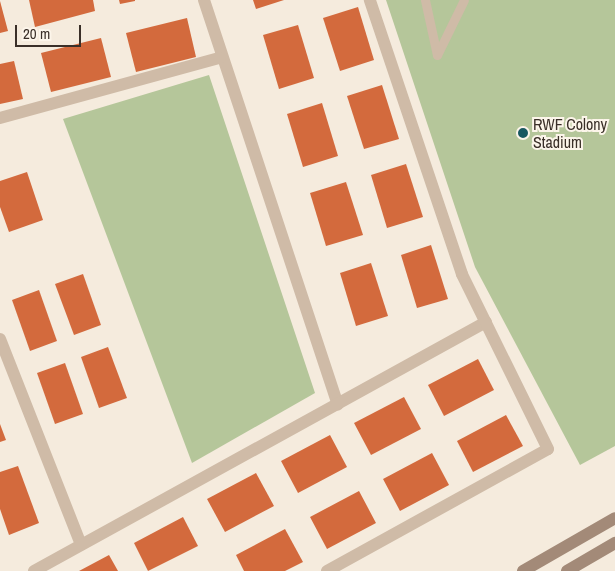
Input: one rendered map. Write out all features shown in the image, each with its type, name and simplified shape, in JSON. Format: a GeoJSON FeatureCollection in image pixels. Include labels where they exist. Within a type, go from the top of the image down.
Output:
{"type":"FeatureCollection","features":[{"type":"Feature","properties":{"kind":"main road"},"geometry":{"type":"LineString","coordinates":[[523,571],[615,518]]}},
{"type":"Feature","properties":{"kind":"main road"},"geometry":{"type":"LineString","coordinates":[[567,571],[615,543]]}},
{"type":"Feature","properties":{"kind":"street"},"geometry":{"type":"LineString","coordinates":[[204,0],[220,58],[338,404]]}},
{"type":"Feature","properties":{"kind":"street"},"geometry":{"type":"LineString","coordinates":[[327,571],[548,449],[462,274],[370,0]]}},
{"type":"Feature","properties":{"kind":"street"},"geometry":{"type":"LineString","coordinates":[[0,118],[220,58]]}},
{"type":"Feature","properties":{"kind":"street"},"geometry":{"type":"LineString","coordinates":[[34,571],[486,322]]}},
{"type":"Feature","properties":{"kind":"street"},"geometry":{"type":"LineString","coordinates":[[0,340],[81,545]]}},
{"type":"Feature","properties":{"kind":"lane"},"geometry":{"type":"LineString","coordinates":[[425,0],[437,55],[464,0]]}},
{"type":"Feature","properties":{"kind":"green space","name":"RWF Colony Stadium"},"geometry":{"type":"Polygon","coordinates":[[[386,0],[615,0],[615,446],[580,465],[475,267],[386,0]]]}},
{"type":"Feature","properties":{"kind":"green space"},"geometry":{"type":"Polygon","coordinates":[[[209,75],[315,393],[192,463],[63,119],[209,75]]]}},
{"type":"Feature","properties":{"kind":"building"},"geometry":{"type":"Polygon","coordinates":[[[29,0],[93,0],[95,11],[35,27],[29,0]]]}},
{"type":"Feature","properties":{"kind":"building"},"geometry":{"type":"Polygon","coordinates":[[[119,0],[135,0],[135,1],[120,4],[119,0]]]}},
{"type":"Feature","properties":{"kind":"building"},"geometry":{"type":"Polygon","coordinates":[[[253,0],[284,0],[256,9],[253,0]]]}},
{"type":"Feature","properties":{"kind":"building"},"geometry":{"type":"Polygon","coordinates":[[[0,1],[8,31],[0,33],[0,1]]]}},
{"type":"Feature","properties":{"kind":"building"},"geometry":{"type":"Polygon","coordinates":[[[358,7],[374,60],[340,71],[323,18],[358,7]]]}},
{"type":"Feature","properties":{"kind":"building"},"geometry":{"type":"Polygon","coordinates":[[[187,18],[196,57],[136,72],[126,33],[187,18]]]}},
{"type":"Feature","properties":{"kind":"building"},"geometry":{"type":"Polygon","coordinates":[[[298,25],[314,78],[279,89],[263,35],[298,25]]]}},
{"type":"Feature","properties":{"kind":"building"},"geometry":{"type":"Polygon","coordinates":[[[101,38],[111,77],[51,92],[41,53],[101,38]]]}},
{"type":"Feature","properties":{"kind":"building"},"geometry":{"type":"Polygon","coordinates":[[[14,61],[23,99],[0,104],[0,64],[14,61]]]}},
{"type":"Feature","properties":{"kind":"building"},"geometry":{"type":"Polygon","coordinates":[[[382,85],[399,139],[364,149],[347,96],[382,85]]]}},
{"type":"Feature","properties":{"kind":"building"},"geometry":{"type":"Polygon","coordinates":[[[322,103],[338,156],[303,167],[287,114],[322,103]]]}},
{"type":"Feature","properties":{"kind":"building"},"geometry":{"type":"Polygon","coordinates":[[[406,164],[423,217],[387,228],[371,175],[406,164]]]}},
{"type":"Feature","properties":{"kind":"building"},"geometry":{"type":"Polygon","coordinates":[[[27,172],[43,220],[9,232],[0,207],[0,181],[27,172]]]}},
{"type":"Feature","properties":{"kind":"building"},"geometry":{"type":"Polygon","coordinates":[[[346,182],[363,235],[326,246],[310,193],[346,182]]]}},
{"type":"Feature","properties":{"kind":"building"},"geometry":{"type":"Polygon","coordinates":[[[431,245],[448,299],[417,308],[401,255],[431,245]]]}},
{"type":"Feature","properties":{"kind":"building"},"geometry":{"type":"Polygon","coordinates":[[[371,263],[388,316],[356,326],[340,273],[371,263]]]}},
{"type":"Feature","properties":{"kind":"building"},"geometry":{"type":"Polygon","coordinates":[[[83,274],[101,325],[74,335],[55,284],[83,274]]]}},
{"type":"Feature","properties":{"kind":"building"},"geometry":{"type":"Polygon","coordinates":[[[39,290],[57,341],[30,351],[12,300],[39,290]]]}},
{"type":"Feature","properties":{"kind":"building"},"geometry":{"type":"Polygon","coordinates":[[[108,347],[127,398],[99,408],[81,357],[108,347]]]}},
{"type":"Feature","properties":{"kind":"building"},"geometry":{"type":"Polygon","coordinates":[[[478,359],[494,390],[444,416],[428,385],[478,359]]]}},
{"type":"Feature","properties":{"kind":"building"},"geometry":{"type":"Polygon","coordinates":[[[65,363],[83,414],[55,424],[37,373],[65,363]]]}},
{"type":"Feature","properties":{"kind":"building"},"geometry":{"type":"Polygon","coordinates":[[[404,397],[421,429],[371,455],[354,423],[404,397]]]}},
{"type":"Feature","properties":{"kind":"building"},"geometry":{"type":"Polygon","coordinates":[[[506,415],[523,446],[473,472],[457,441],[506,415]]]}},
{"type":"Feature","properties":{"kind":"building"},"geometry":{"type":"Polygon","coordinates":[[[0,424],[6,440],[0,442],[0,424]]]}},
{"type":"Feature","properties":{"kind":"building"},"geometry":{"type":"Polygon","coordinates":[[[330,435],[347,467],[298,493],[281,461],[330,435]]]}},
{"type":"Feature","properties":{"kind":"building"},"geometry":{"type":"Polygon","coordinates":[[[432,453],[449,485],[400,511],[383,479],[432,453]]]}},
{"type":"Feature","properties":{"kind":"building"},"geometry":{"type":"Polygon","coordinates":[[[18,466],[39,523],[9,535],[0,509],[0,472],[18,466]]]}},
{"type":"Feature","properties":{"kind":"building"},"geometry":{"type":"Polygon","coordinates":[[[256,473],[274,506],[225,532],[207,499],[256,473]]]}},
{"type":"Feature","properties":{"kind":"building"},"geometry":{"type":"Polygon","coordinates":[[[359,491],[376,523],[327,549],[310,517],[359,491]]]}},
{"type":"Feature","properties":{"kind":"building"},"geometry":{"type":"Polygon","coordinates":[[[183,517],[198,546],[148,571],[134,543],[183,517]]]}},
{"type":"Feature","properties":{"kind":"building"},"geometry":{"type":"Polygon","coordinates":[[[285,529],[303,562],[285,571],[244,571],[236,555],[285,529]]]}},
{"type":"Feature","properties":{"kind":"building"},"geometry":{"type":"Polygon","coordinates":[[[109,555],[118,571],[79,571],[109,555]]]}},
{"type":"Feature","properties":{"kind":"place","name":"RWF Colony Stadium"},"geometry":{"type":"Point","coordinates":[523,133]}}]}
